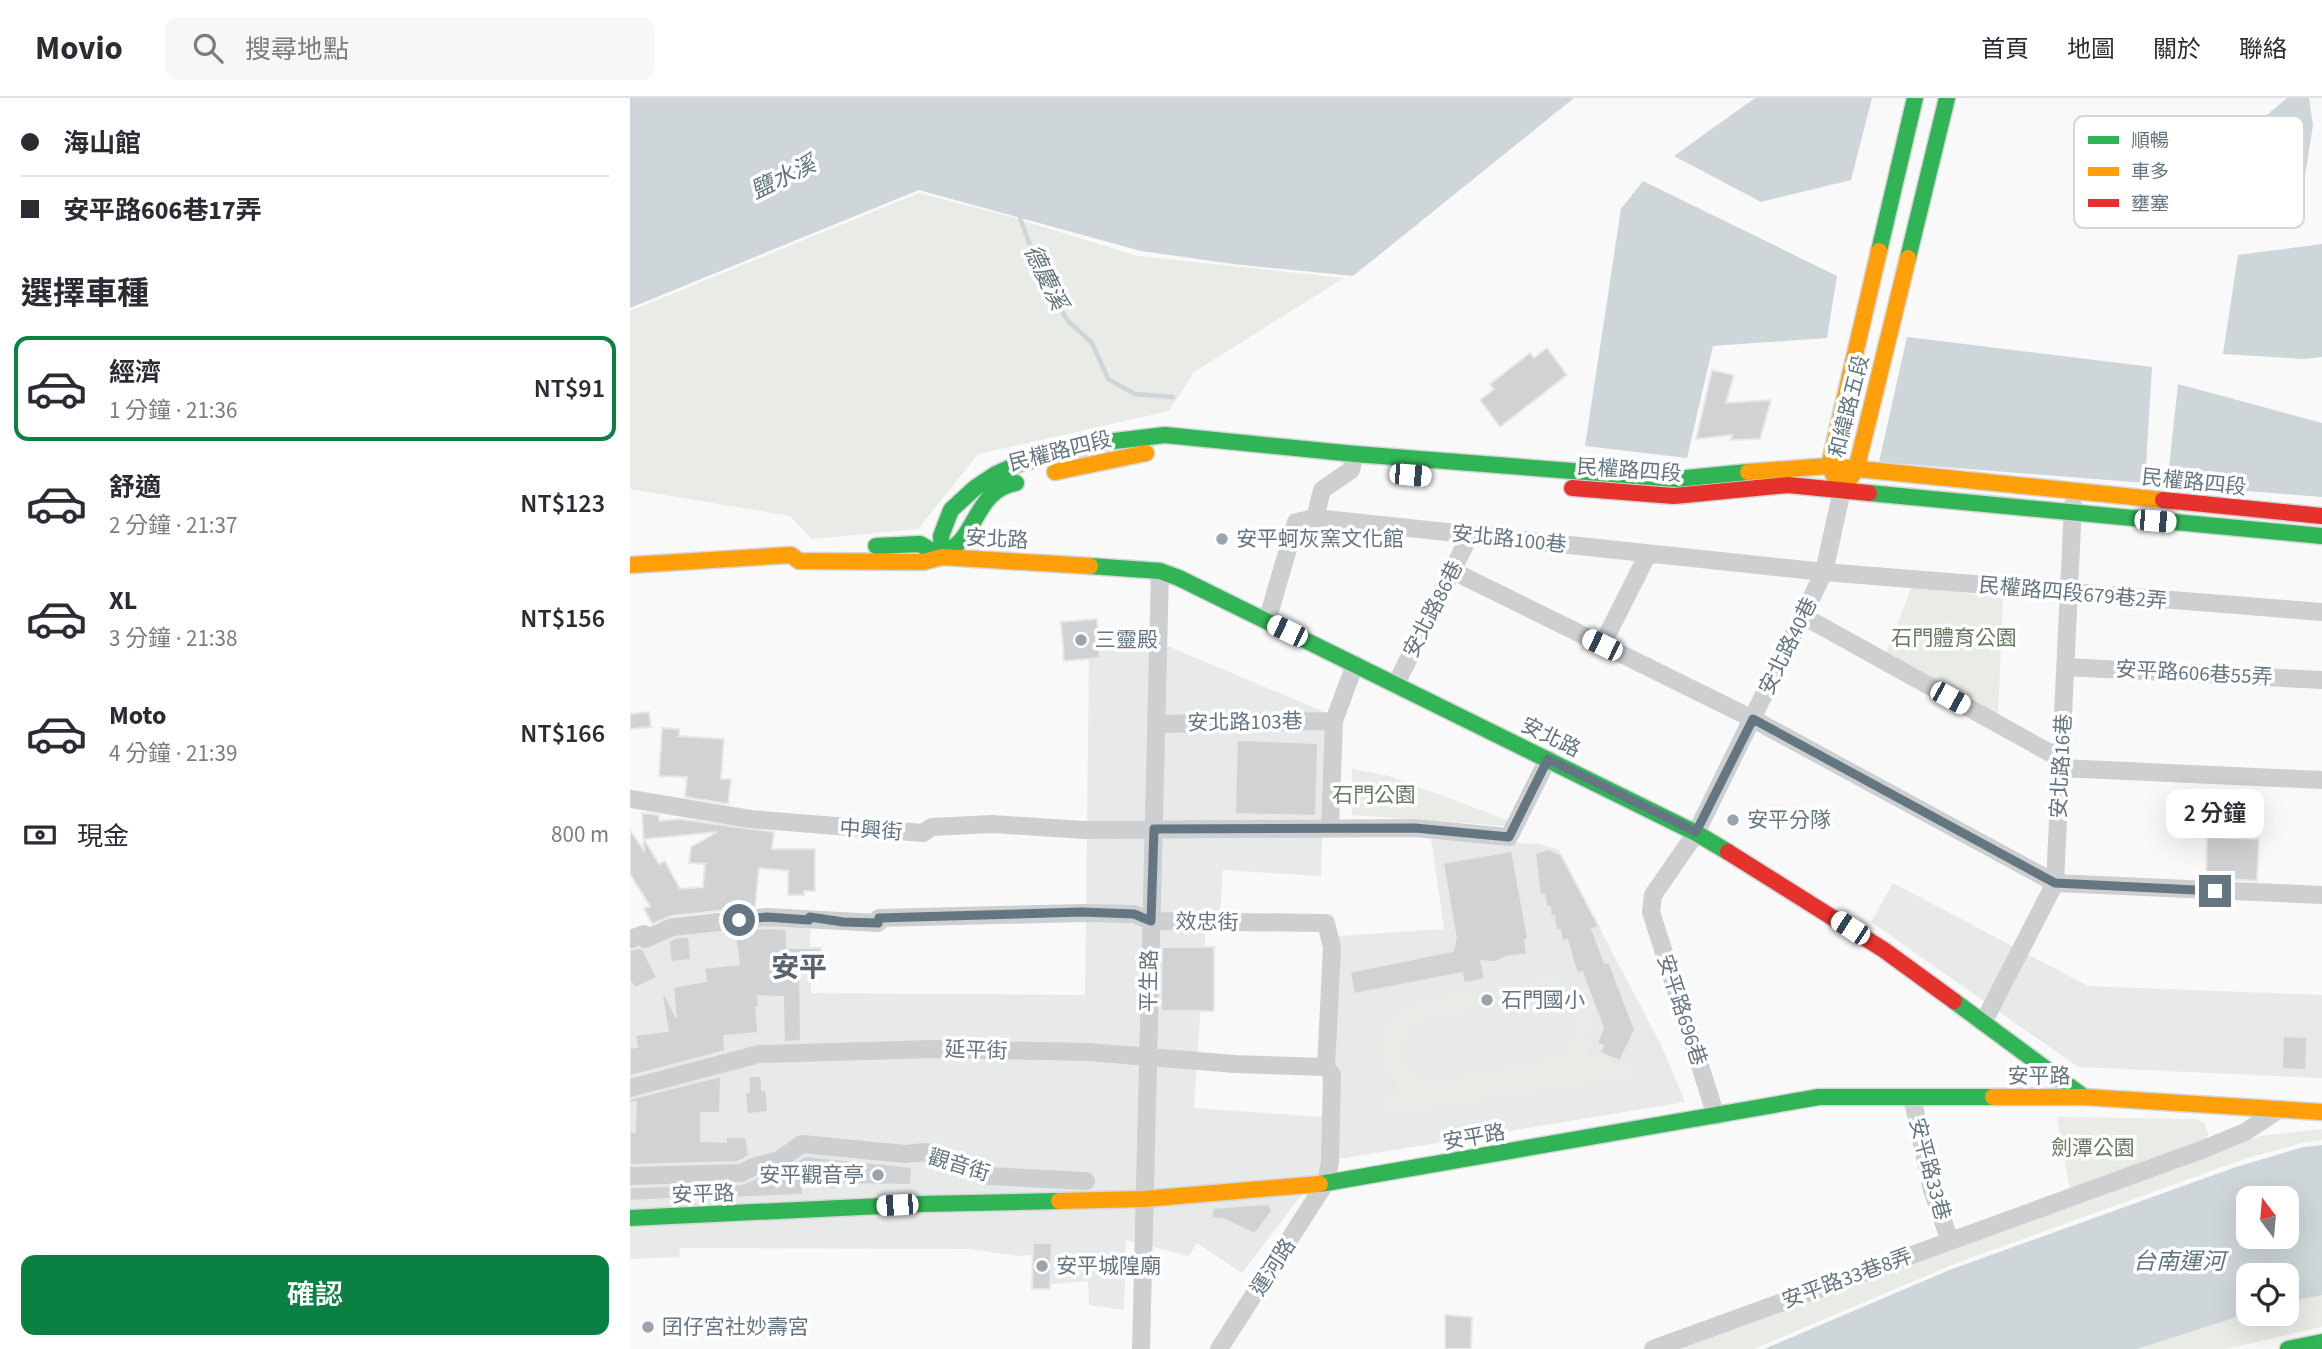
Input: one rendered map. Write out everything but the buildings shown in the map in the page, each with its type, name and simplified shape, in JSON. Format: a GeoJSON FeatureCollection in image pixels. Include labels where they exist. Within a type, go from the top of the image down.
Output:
{"type":"FeatureCollection","features":[{"type":"Feature","properties":{"kind":"street","name":"和緯路五段"},"geometry":{"type":"LineString","coordinates":[[1915,98],[1829,466],[1842,490],[1856,470],[1947,98]]}},
{"type":"Feature","properties":{"kind":"street","name":"民權路四段"},"geometry":{"type":"LineString","coordinates":[[942,556],[942,536],[951,510],[975,488],[1018,464],[1098,443],[1165,435],[1356,465]]}},
{"type":"Feature","properties":{"kind":"street","name":"民權路四段"},"geometry":{"type":"LineString","coordinates":[[942,556],[963,538],[976,514],[1006,485],[1087,464],[1160,451],[1211,452],[1356,465],[1676,479],[1785,467],[1829,466],[2322,516]]}},
{"type":"Feature","properties":{"kind":"street"},"geometry":{"type":"LineString","coordinates":[[1267,621],[1296,522],[1315,518],[1321,490],[1356,465]]}},
{"type":"Feature","properties":{"kind":"street","name":"民權路四段"},"geometry":{"type":"LineString","coordinates":[[1549,486],[1674,496],[1788,485],[2322,536]]}},
{"type":"Feature","properties":{"kind":"street","name":"安北路40巷"},"geometry":{"type":"LineString","coordinates":[[1651,904],[1653,895],[1696,832],[1824,572],[1842,490]]}},
{"type":"Feature","properties":{"kind":"street","name":"安北路16巷"},"geometry":{"type":"LineString","coordinates":[[1983,1023],[2055,883],[2073,491]]}},
{"type":"Feature","properties":{"kind":"street","name":"安北路100巷"},"geometry":{"type":"LineString","coordinates":[[1315,518],[1824,572]]}},
{"type":"Feature","properties":{"kind":"street","name":"安北路86巷"},"geometry":{"type":"LineString","coordinates":[[1396,684],[1470,535]]}},
{"type":"Feature","properties":{"kind":"street","name":"安北路"},"geometry":{"type":"LineString","coordinates":[[630,565],[791,555],[797,548],[920,544],[942,556],[1160,572],[1197,585],[1696,832],[1873,942],[2084,1097]]}},
{"type":"Feature","properties":{"kind":"street"},"geometry":{"type":"LineString","coordinates":[[1602,645],[1648,554]]}},
{"type":"Feature","properties":{"kind":"street"},"geometry":{"type":"LineString","coordinates":[[1453,571],[1753,719],[2055,883],[2322,895]]}},
{"type":"Feature","properties":{"kind":"street","name":"平生路"},"geometry":{"type":"LineString","coordinates":[[1141,1349],[1160,572]]}},
{"type":"Feature","properties":{"kind":"street","name":"民權路四段679巷2弄"},"geometry":{"type":"LineString","coordinates":[[1824,572],[2322,612]]}},
{"type":"Feature","properties":{"kind":"street"},"geometry":{"type":"LineString","coordinates":[[1803,616],[2061,764],[2322,780]]}},
{"type":"Feature","properties":{"kind":"street","name":"安北路103巷"},"geometry":{"type":"LineString","coordinates":[[1331,828],[1334,721],[1355,664]]}},
{"type":"Feature","properties":{"kind":"street","name":"安平路606巷55弄"},"geometry":{"type":"LineString","coordinates":[[2065,667],[2322,680]]}},
{"type":"Feature","properties":{"kind":"street","name":"安北路103巷"},"geometry":{"type":"LineString","coordinates":[[1156,724],[1334,721]]}},
{"type":"Feature","properties":{"kind":"street","name":"中興街"},"geometry":{"type":"LineString","coordinates":[[630,799],[750,819],[923,833],[932,827],[992,824],[1084,830],[1415,828],[1509,837],[1548,759]]}},
{"type":"Feature","properties":{"kind":"street","name":"安平路696巷"},"geometry":{"type":"LineString","coordinates":[[1651,904],[1651,912],[1716,1116]]}},
{"type":"Feature","properties":{"kind":"street","name":"效忠街"},"geometry":{"type":"LineString","coordinates":[[630,939],[644,934],[645,939],[672,927],[767,917],[878,923],[879,918],[1082,912],[1134,914],[1151,921],[1326,923],[1332,947],[1326,1067],[1332,1075],[1330,1163],[1325,1184]]}},
{"type":"Feature","properties":{"kind":"street","name":"延平街"},"geometry":{"type":"LineString","coordinates":[[630,1087],[759,1054],[934,1049],[1088,1052],[1235,1065],[1326,1067]]}},
{"type":"Feature","properties":{"kind":"street","name":"安平路"},"geometry":{"type":"LineString","coordinates":[[630,1218],[923,1204],[1144,1199],[1325,1184],[1819,1097],[2084,1097],[2322,1111]]}},
{"type":"Feature","properties":{"kind":"street","name":"安平路33巷"},"geometry":{"type":"LineString","coordinates":[[1912,1097],[1932,1190],[1950,1241]]}},
{"type":"Feature","properties":{"kind":"street","name":"安平路33巷8弄"},"geometry":{"type":"LineString","coordinates":[[1653,1349],[2204,1149],[2245,1132],[2280,1108]]}},
{"type":"Feature","properties":{"kind":"street","name":"觀音街"},"geometry":{"type":"LineString","coordinates":[[630,1176],[741,1173],[779,1160],[802,1144],[905,1154],[926,1152],[989,1176],[1086,1181]]}},
{"type":"Feature","properties":{"kind":"street","name":"運河路"},"geometry":{"type":"LineString","coordinates":[[1219,1349],[1325,1184]]}},
{"type":"Feature","properties":{"kind":"street"},"geometry":{"type":"LineString","coordinates":[[2288,1349],[2322,1342]]}},
{"type":"Feature","properties":{"kind":"shaded area"},"geometry":{"type":"Polygon","coordinates":[[[1170,647],[1322,711],[1326,725],[1321,876],[1223,870],[1220,911],[1207,911],[1194,1108],[1323,1117],[1322,1168],[1242,1273],[1197,1243],[1189,1256],[1126,1240],[1124,1310],[1089,1305],[1088,1281],[1036,1286],[1034,1255],[1018,1256],[969,1249],[680,1248],[679,1257],[630,1259],[630,946],[658,937],[810,917],[811,993],[1085,995],[1089,654],[1111,648],[1170,647]]]}},
{"type":"Feature","properties":{"kind":"shaded area","name":"石門國小"},"geometry":{"type":"Polygon","coordinates":[[[1431,839],[1540,844],[1559,850],[1663,1049],[1685,1102],[1339,1159],[1333,1064],[1339,936],[1444,929],[1431,839]]]}},
{"type":"Feature","properties":{"kind":"shaded area"},"geometry":{"type":"Polygon","coordinates":[[[1893,883],[2088,986],[2322,995],[2322,1078],[2078,1067],[1871,922],[1893,883]]]}},
{"type":"Feature","properties":{"kind":"green space"},"geometry":{"type":"Polygon","coordinates":[[[919,193],[1008,216],[1138,256],[1344,278],[1194,372],[1169,411],[978,454],[918,529],[812,539],[790,516],[630,489],[630,311],[919,193]]]}},
{"type":"Feature","properties":{"kind":"green space","name":"石門體育公園"},"geometry":{"type":"Polygon","coordinates":[[[1912,586],[2003,598],[1998,717],[1886,653],[1912,586]]]}},
{"type":"Feature","properties":{"kind":"green space","name":"石門公園"},"geometry":{"type":"Polygon","coordinates":[[[1352,769],[1389,776],[1510,821],[1505,826],[1352,815],[1352,769]]]}},
{"type":"Feature","properties":{"kind":"green space"},"geometry":{"type":"Polygon","coordinates":[[[1560,979],[1580,993],[1586,1002],[1592,1021],[1592,1032],[1585,1055],[1629,1068],[1631,1076],[1383,1114],[1382,1097],[1406,1093],[1391,1076],[1382,1046],[1388,1026],[1400,1012],[1414,1004],[1560,979]],[[1545,997],[1421,1018],[1404,1037],[1401,1056],[1412,1073],[1435,1082],[1562,1058],[1570,1049],[1577,1030],[1572,1013],[1557,1000],[1545,997]]]}},
{"type":"Feature","properties":{"kind":"green space","name":"劍潭公園"},"geometry":{"type":"Polygon","coordinates":[[[2057,1117],[2195,1119],[2204,1123],[2208,1134],[2206,1140],[2070,1190],[2057,1117]]]}},
{"type":"Feature","properties":{"kind":"green space"},"geometry":{"type":"Polygon","coordinates":[[[2322,1129],[2322,1140],[2247,1158],[1959,1262],[1754,1349],[1671,1349],[2260,1136],[2322,1129]]]}},
{"type":"Feature","properties":{"kind":"green space"},"geometry":{"type":"Polygon","coordinates":[[[2322,1294],[2322,1327],[2226,1349],[2126,1349],[2236,1317],[2236,1326],[2299,1326],[2299,1299],[2322,1294]]]}},
{"type":"Feature","properties":{"kind":"water","name":"鹽水溪"},"geometry":{"type":"Polygon","coordinates":[[[630,98],[1574,98],[1353,276],[1233,264],[1141,251],[919,190],[630,308],[630,98]]]}},
{"type":"Feature","properties":{"kind":"water"},"geometry":{"type":"Polygon","coordinates":[[[1755,98],[1872,98],[1851,180],[1761,202],[1674,156],[1755,98]]]}},
{"type":"Feature","properties":{"kind":"water"},"geometry":{"type":"Polygon","coordinates":[[[2287,98],[2309,98],[2313,125],[2304,182],[2304,116],[2266,116],[2287,98]]]}},
{"type":"Feature","properties":{"kind":"water"},"geometry":{"type":"Polygon","coordinates":[[[1643,181],[1837,276],[1827,338],[1713,346],[1687,458],[1585,446],[1621,209],[1643,181]]]}},
{"type":"Feature","properties":{"kind":"water"},"geometry":{"type":"Polygon","coordinates":[[[2322,244],[2322,357],[2303,359],[2223,354],[2238,255],[2322,244]]]}},
{"type":"Feature","properties":{"kind":"water"},"geometry":{"type":"Polygon","coordinates":[[[1907,337],[2152,367],[2145,483],[1879,462],[1907,337]]]}},
{"type":"Feature","properties":{"kind":"water"},"geometry":{"type":"Polygon","coordinates":[[[2178,384],[2322,423],[2322,497],[2167,485],[2178,384]]]}},
{"type":"Feature","properties":{"kind":"water","name":"台南運河"},"geometry":{"type":"Polygon","coordinates":[[[2322,1145],[2322,1295],[2299,1300],[2299,1263],[2236,1263],[2236,1317],[2137,1349],[1764,1349],[1952,1269],[2236,1167],[2303,1147],[2322,1145]]]}},
{"type":"Feature","properties":{"kind":"waterway","name":"德慶溪"},"geometry":{"type":"LineString","coordinates":[[1018,212],[1037,265],[1067,320],[1092,343],[1108,379],[1135,394],[1173,397]]}},
{"type":"Feature","properties":{"kind":"traffic: fast"},"geometry":{"type":"LineString","coordinates":[[1879,251],[1915,98]]}},
{"type":"Feature","properties":{"kind":"traffic: fast"},"geometry":{"type":"LineString","coordinates":[[1908,258],[1947,98]]}},
{"type":"Feature","properties":{"kind":"traffic: fast"},"geometry":{"type":"LineString","coordinates":[[942,557],[941,536],[951,510],[975,488],[996,474],[1018,464],[1098,443],[1165,435],[1355,454],[1676,479],[1748,472]]}},
{"type":"Feature","properties":{"kind":"traffic: fast"},"geometry":{"type":"LineString","coordinates":[[942,557],[961,541],[989,498],[996,491],[1016,483]]}},
{"type":"Feature","properties":{"kind":"traffic: fast"},"geometry":{"type":"LineString","coordinates":[[1869,493],[2322,536]]}},
{"type":"Feature","properties":{"kind":"traffic: fast"},"geometry":{"type":"LineString","coordinates":[[876,546],[920,544],[942,557]]}},
{"type":"Feature","properties":{"kind":"traffic: fast"},"geometry":{"type":"LineString","coordinates":[[1090,566],[1160,571],[1179,578],[1696,833],[1728,852]]}},
{"type":"Feature","properties":{"kind":"traffic: fast"},"geometry":{"type":"LineString","coordinates":[[1954,1001],[2084,1097]]}},
{"type":"Feature","properties":{"kind":"traffic: fast"},"geometry":{"type":"LineString","coordinates":[[1320,1184],[1819,1097],[1993,1097]]}},
{"type":"Feature","properties":{"kind":"traffic: fast"},"geometry":{"type":"LineString","coordinates":[[630,1218],[923,1204],[1059,1201]]}},
{"type":"Feature","properties":{"kind":"traffic: fast"},"geometry":{"type":"LineString","coordinates":[[2288,1349],[2322,1342]]}},
{"type":"Feature","properties":{"kind":"traffic: slow"},"geometry":{"type":"LineString","coordinates":[[1837,481],[1829,466],[1879,251]]}},
{"type":"Feature","properties":{"kind":"traffic: slow"},"geometry":{"type":"LineString","coordinates":[[1848,481],[1856,470],[1908,258]]}},
{"type":"Feature","properties":{"kind":"traffic: slow"},"geometry":{"type":"LineString","coordinates":[[1055,472],[1146,453]]}},
{"type":"Feature","properties":{"kind":"traffic: slow"},"geometry":{"type":"LineString","coordinates":[[1748,472],[1829,466],[2163,500]]}},
{"type":"Feature","properties":{"kind":"traffic: slow"},"geometry":{"type":"LineString","coordinates":[[630,565],[791,555],[799,561],[923,562],[942,557],[1090,566]]}},
{"type":"Feature","properties":{"kind":"traffic: slow"},"geometry":{"type":"LineString","coordinates":[[1993,1097],[2084,1097],[2322,1112]]}},
{"type":"Feature","properties":{"kind":"traffic: slow"},"geometry":{"type":"LineString","coordinates":[[1059,1201],[1144,1199],[1320,1184]]}},
{"type":"Feature","properties":{"kind":"traffic: jam"},"geometry":{"type":"LineString","coordinates":[[1572,488],[1674,496],[1788,485],[1869,493]]}},
{"type":"Feature","properties":{"kind":"traffic: jam"},"geometry":{"type":"LineString","coordinates":[[2163,500],[2322,516]]}},
{"type":"Feature","properties":{"kind":"traffic: jam"},"geometry":{"type":"LineString","coordinates":[[1728,852],[1884,950],[1954,1001]]}},
{"type":"Feature","properties":{"kind":"place","name":"安平蚵灰窯文化館"},"geometry":{"type":"Point","coordinates":[1222,539]}},
{"type":"Feature","properties":{"kind":"place","name":"三靈殿"},"geometry":{"type":"Point","coordinates":[1081,640]}},
{"type":"Feature","properties":{"kind":"place","name":"安平分隊"},"geometry":{"type":"Point","coordinates":[1733,820]}},
{"type":"Feature","properties":{"kind":"place","name":"石門國小"},"geometry":{"type":"Point","coordinates":[1487,1000]}},
{"type":"Feature","properties":{"kind":"place","name":"安平觀音亭"},"geometry":{"type":"Point","coordinates":[878,1175]}},
{"type":"Feature","properties":{"kind":"place","name":"安平城隍廟"},"geometry":{"type":"Point","coordinates":[1042,1266]}},
{"type":"Feature","properties":{"kind":"place","name":"囝仔宮社妙壽宮"},"geometry":{"type":"Point","coordinates":[648,1327]}},
{"type":"Feature","properties":{"kind":"district","name":"安平"},"geometry":{"type":"Point","coordinates":[799,967]}},
{"type":"Feature","properties":{"kind":"route"},"geometry":{"type":"LineString","coordinates":[[739,920],[767,917],[809,920],[810,917],[878,923],[879,918],[1082,912],[1134,914],[1151,921],[1154,829],[1415,828],[1509,837],[1548,759],[1696,832],[1753,719],[2055,883],[2215,891]]}}]}
